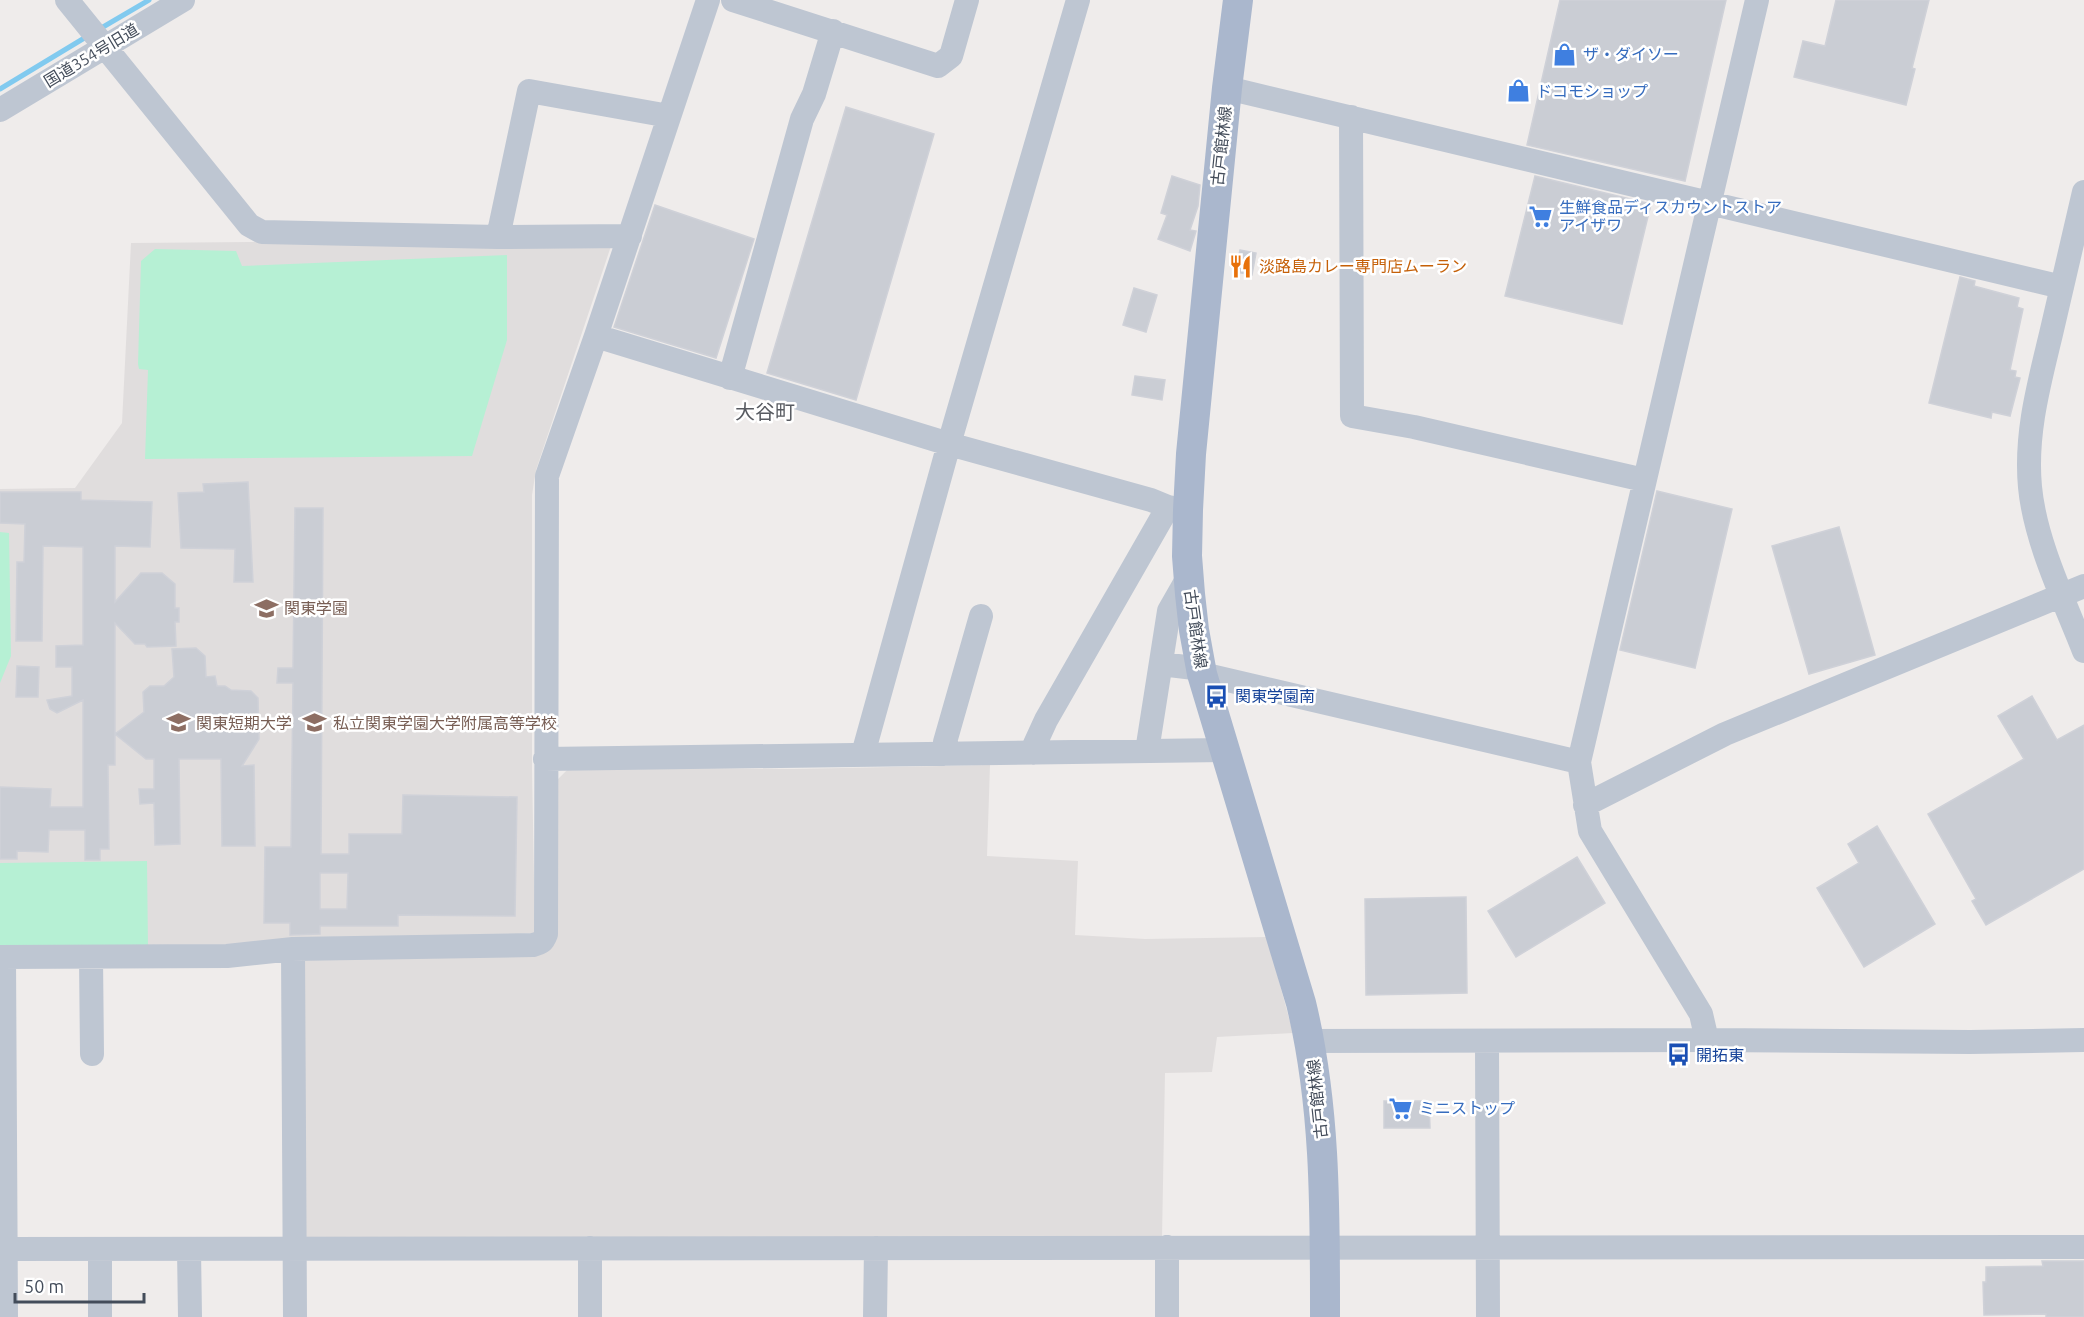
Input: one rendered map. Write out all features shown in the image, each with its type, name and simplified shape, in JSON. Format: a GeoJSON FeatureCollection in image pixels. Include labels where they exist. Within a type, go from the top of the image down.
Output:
{"type":"FeatureCollection","features":[{"type":"Feature","properties":{"kind":"main road","name":"古戸館林線"},"geometry":{"type":"LineString","coordinates":[[1238,0],[1227,88],[1191,454],[1178,509],[1202,674],[1301,1003],[1310,1041],[1321,1133],[1325,1317]]}},
{"type":"Feature","properties":{"kind":"street"},"geometry":{"type":"LineString","coordinates":[[67,0],[249,225],[262,232],[630,237]]}},
{"type":"Feature","properties":{"kind":"street","name":"国道354号旧道"},"geometry":{"type":"LineString","coordinates":[[0,110],[183,0]]}},
{"type":"Feature","properties":{"kind":"street"},"geometry":{"type":"LineString","coordinates":[[6,1317],[3,1249],[2,957],[227,956],[293,948],[533,945],[540,944],[546,934],[546,476],[630,237],[708,0]]}},
{"type":"Feature","properties":{"kind":"street"},"geometry":{"type":"LineString","coordinates":[[733,0],[938,66],[951,56],[967,0]]}},
{"type":"Feature","properties":{"kind":"street"},"geometry":{"type":"LineString","coordinates":[[863,754],[949,444],[1078,0]]}},
{"type":"Feature","properties":{"kind":"street"},"geometry":{"type":"LineString","coordinates":[[1707,1040],[1701,1014],[1590,831],[1579,762],[1757,0]]}},
{"type":"Feature","properties":{"kind":"street"},"geometry":{"type":"LineString","coordinates":[[730,378],[802,119],[814,94],[833,31]]}},
{"type":"Feature","properties":{"kind":"street"},"geometry":{"type":"LineString","coordinates":[[1227,88],[1709,201],[2062,287]]}},
{"type":"Feature","properties":{"kind":"street"},"geometry":{"type":"LineString","coordinates":[[498,237],[529,91],[669,116]]}},
{"type":"Feature","properties":{"kind":"street"},"geometry":{"type":"LineString","coordinates":[[1351,117],[1352,416],[1414,427],[1644,480]]}},
{"type":"Feature","properties":{"kind":"street"},"geometry":{"type":"LineString","coordinates":[[2084,192],[2034,402],[2029,457],[2030,488],[2044,546],[2073,590],[2084,651]]}},
{"type":"Feature","properties":{"kind":"street"},"geometry":{"type":"LineString","coordinates":[[596,336],[949,444],[1178,509],[1046,720],[1035,744],[1034,753]]}},
{"type":"Feature","properties":{"kind":"street"},"geometry":{"type":"LineString","coordinates":[[1147,751],[1169,611],[1189,576]]}},
{"type":"Feature","properties":{"kind":"street"},"geometry":{"type":"LineString","coordinates":[[1585,805],[1725,734],[2073,590]]}},
{"type":"Feature","properties":{"kind":"street"},"geometry":{"type":"LineString","coordinates":[[944,754],[945,742],[981,616]]}},
{"type":"Feature","properties":{"kind":"street"},"geometry":{"type":"LineString","coordinates":[[1161,664],[1194,668],[1202,674],[1579,762]]}},
{"type":"Feature","properties":{"kind":"street"},"geometry":{"type":"LineString","coordinates":[[545,759],[1225,750]]}},
{"type":"Feature","properties":{"kind":"street"},"geometry":{"type":"LineString","coordinates":[[293,948],[295,1317]]}},
{"type":"Feature","properties":{"kind":"street"},"geometry":{"type":"LineString","coordinates":[[91,957],[92,1054]]}},
{"type":"Feature","properties":{"kind":"street"},"geometry":{"type":"LineString","coordinates":[[1310,1041],[1970,1042],[2084,1040]]}},
{"type":"Feature","properties":{"kind":"street"},"geometry":{"type":"LineString","coordinates":[[1488,1041],[1488,1317]]}},
{"type":"Feature","properties":{"kind":"street"},"geometry":{"type":"LineString","coordinates":[[3,1249],[1167,1246],[2084,1247]]}},
{"type":"Feature","properties":{"kind":"street"},"geometry":{"type":"LineString","coordinates":[[1167,1246],[1167,1317]]}},
{"type":"Feature","properties":{"kind":"street"},"geometry":{"type":"LineString","coordinates":[[590,1248],[590,1317]]}},
{"type":"Feature","properties":{"kind":"street"},"geometry":{"type":"LineString","coordinates":[[875,1317],[876,1248]]}},
{"type":"Feature","properties":{"kind":"street"},"geometry":{"type":"LineString","coordinates":[[100,1249],[100,1317]]}},
{"type":"Feature","properties":{"kind":"street"},"geometry":{"type":"LineString","coordinates":[[189,1249],[190,1317]]}},
{"type":"Feature","properties":{"kind":"shaded area","name":"関東学園"},"geometry":{"type":"Polygon","coordinates":[[[131,243],[611,246],[536,470],[532,495],[532,769],[535,933],[229,950],[0,949],[0,489],[75,488],[122,423],[131,243]]]}},
{"type":"Feature","properties":{"kind":"shaded area"},"geometry":{"type":"Polygon","coordinates":[[[990,765],[987,856],[1078,861],[1075,935],[1145,939],[1267,937],[1293,1033],[1217,1037],[1212,1072],[1165,1073],[1162,1238],[304,1244],[302,954],[548,947],[556,781],[570,767],[794,769],[990,765]]]}},
{"type":"Feature","properties":{"kind":"green space"},"geometry":{"type":"Polygon","coordinates":[[[155,249],[236,251],[242,266],[507,255],[507,340],[472,456],[145,459],[148,370],[139,369],[138,364],[141,261],[155,249]]]}},
{"type":"Feature","properties":{"kind":"green space"},"geometry":{"type":"Polygon","coordinates":[[[0,532],[9,533],[11,656],[0,683],[0,532]]]}},
{"type":"Feature","properties":{"kind":"green space"},"geometry":{"type":"Polygon","coordinates":[[[147,861],[148,949],[0,949],[0,863],[147,861]]]}},
{"type":"Feature","properties":{"kind":"building"},"geometry":{"type":"Polygon","coordinates":[[[1560,0],[1726,0],[1685,181],[1527,145],[1560,0]]]}},
{"type":"Feature","properties":{"kind":"building"},"geometry":{"type":"Polygon","coordinates":[[[1836,0],[1929,0],[1912,68],[1915,69],[1906,105],[1794,77],[1803,41],[1825,46],[1836,0]]]}},
{"type":"Feature","properties":{"kind":"building"},"geometry":{"type":"Polygon","coordinates":[[[846,107],[934,134],[856,400],[767,373],[846,107]]]}},
{"type":"Feature","properties":{"kind":"building"},"geometry":{"type":"Polygon","coordinates":[[[1172,176],[1200,185],[1198,206],[1190,230],[1196,231],[1190,251],[1158,239],[1167,215],[1161,213],[1172,176]]]}},
{"type":"Feature","properties":{"kind":"building"},"geometry":{"type":"Polygon","coordinates":[[[1535,176],[1651,204],[1622,324],[1505,296],[1535,176]]]}},
{"type":"Feature","properties":{"kind":"building"},"geometry":{"type":"Polygon","coordinates":[[[655,205],[754,239],[716,358],[614,327],[655,205]]]}},
{"type":"Feature","properties":{"kind":"building"},"geometry":{"type":"Polygon","coordinates":[[[1240,250],[1256,253],[1252,275],[1235,272],[1240,250]]]}},
{"type":"Feature","properties":{"kind":"building"},"geometry":{"type":"Polygon","coordinates":[[[1960,277],[1975,281],[1974,286],[2019,298],[2017,307],[2023,309],[2010,370],[2016,371],[2015,377],[2020,378],[2010,416],[1992,412],[1991,418],[1929,403],[1960,277]]]}},
{"type":"Feature","properties":{"kind":"building"},"geometry":{"type":"Polygon","coordinates":[[[1134,288],[1157,295],[1146,332],[1123,325],[1134,288]]]}},
{"type":"Feature","properties":{"kind":"building"},"geometry":{"type":"Polygon","coordinates":[[[1135,376],[1165,380],[1162,400],[1132,395],[1135,376]]]}},
{"type":"Feature","properties":{"kind":"building"},"geometry":{"type":"Polygon","coordinates":[[[248,482],[253,582],[234,582],[235,549],[181,548],[178,493],[204,492],[203,484],[248,482]]]}},
{"type":"Feature","properties":{"kind":"building"},"geometry":{"type":"Polygon","coordinates":[[[1657,491],[1732,509],[1695,668],[1620,650],[1657,491]]]}},
{"type":"Feature","properties":{"kind":"building"},"geometry":{"type":"Polygon","coordinates":[[[0,492],[81,492],[81,500],[152,502],[150,547],[115,546],[115,602],[141,573],[162,573],[175,584],[175,608],[179,608],[179,622],[175,622],[176,646],[147,647],[145,644],[135,644],[115,623],[115,765],[108,765],[109,849],[100,849],[100,860],[85,860],[85,830],[49,830],[48,852],[17,851],[17,859],[0,859],[0,787],[51,789],[50,807],[83,807],[83,700],[57,713],[50,709],[47,700],[72,696],[72,667],[56,667],[56,646],[83,645],[83,547],[43,546],[42,641],[16,641],[17,562],[24,562],[25,524],[0,523],[0,492]]]}},
{"type":"Feature","properties":{"kind":"building"},"geometry":{"type":"Polygon","coordinates":[[[295,508],[323,508],[321,854],[349,854],[349,834],[402,834],[403,795],[517,797],[515,916],[398,915],[398,926],[320,926],[320,934],[290,935],[290,923],[264,923],[265,847],[291,847],[293,683],[277,683],[278,668],[293,668],[295,508]],[[320,873],[320,909],[347,909],[348,873],[320,873]]]}},
{"type":"Feature","properties":{"kind":"building"},"geometry":{"type":"Polygon","coordinates":[[[1839,527],[1875,655],[1809,674],[1772,546],[1839,527]]]}},
{"type":"Feature","properties":{"kind":"building"},"geometry":{"type":"Polygon","coordinates":[[[196,648],[205,656],[206,677],[215,676],[217,686],[225,686],[231,690],[251,691],[258,698],[259,739],[242,766],[254,765],[255,846],[222,846],[221,759],[179,759],[180,844],[155,845],[154,803],[140,804],[139,789],[154,789],[154,759],[146,759],[115,734],[144,712],[143,692],[150,686],[164,686],[174,677],[172,649],[196,648]]]}},
{"type":"Feature","properties":{"kind":"building"},"geometry":{"type":"Polygon","coordinates":[[[17,666],[39,667],[38,697],[16,697],[17,666]]]}},
{"type":"Feature","properties":{"kind":"building"},"geometry":{"type":"Polygon","coordinates":[[[2032,696],[2057,740],[2084,725],[2084,869],[1986,925],[1972,901],[1976,899],[1928,814],[2024,759],[1998,716],[2032,696]]]}},
{"type":"Feature","properties":{"kind":"building"},"geometry":{"type":"Polygon","coordinates":[[[1877,826],[1935,924],[1864,967],[1817,888],[1859,863],[1848,844],[1877,826]]]}},
{"type":"Feature","properties":{"kind":"building"},"geometry":{"type":"Polygon","coordinates":[[[1577,857],[1605,903],[1516,957],[1488,911],[1577,857]]]}},
{"type":"Feature","properties":{"kind":"building"},"geometry":{"type":"Polygon","coordinates":[[[1466,897],[1467,993],[1366,995],[1365,899],[1466,897]]]}},
{"type":"Feature","properties":{"kind":"building"},"geometry":{"type":"Polygon","coordinates":[[[1384,1101],[1429,1101],[1430,1128],[1384,1128],[1384,1101]]]}},
{"type":"Feature","properties":{"kind":"building"},"geometry":{"type":"Polygon","coordinates":[[[2042,1261],[2084,1261],[2084,1317],[2046,1317],[2046,1314],[1984,1315],[1983,1282],[1986,1282],[1986,1267],[2043,1266],[2042,1261]]]}},
{"type":"Feature","properties":{"kind":"waterway"},"geometry":{"type":"LineString","coordinates":[[103,27],[149,0]]}},
{"type":"Feature","properties":{"kind":"waterway"},"geometry":{"type":"LineString","coordinates":[[0,89],[86,37]]}},
{"type":"Feature","properties":{"kind":"place","name":"ザ・ダイソー"},"geometry":{"type":"Point","coordinates":[1565,54]}},
{"type":"Feature","properties":{"kind":"place","name":"ドコモショップ"},"geometry":{"type":"Point","coordinates":[1518,91]}},
{"type":"Feature","properties":{"kind":"place","name":"生鮮食品ディスカウントストア アイザワ"},"geometry":{"type":"Point","coordinates":[1541,216]}},
{"type":"Feature","properties":{"kind":"place","name":"淡路島カレー専門店ムーラン"},"geometry":{"type":"Point","coordinates":[1241,266]}},
{"type":"Feature","properties":{"kind":"place","name":"関東学園"},"geometry":{"type":"Point","coordinates":[266,608]}},
{"type":"Feature","properties":{"kind":"place","name":"関東学園南"},"geometry":{"type":"Point","coordinates":[1217,696]}},
{"type":"Feature","properties":{"kind":"place","name":"関東短期大学"},"geometry":{"type":"Point","coordinates":[178,723]}},
{"type":"Feature","properties":{"kind":"place","name":"私立関東学園大学附属高等学校"},"geometry":{"type":"Point","coordinates":[315,723]}},
{"type":"Feature","properties":{"kind":"place","name":"開拓東"},"geometry":{"type":"Point","coordinates":[1678,1055]}},
{"type":"Feature","properties":{"kind":"place","name":"ミニストップ"},"geometry":{"type":"Point","coordinates":[1401,1108]}},
{"type":"Feature","properties":{"kind":"district","name":"大谷町"},"geometry":{"type":"Point","coordinates":[765,411]}}]}
